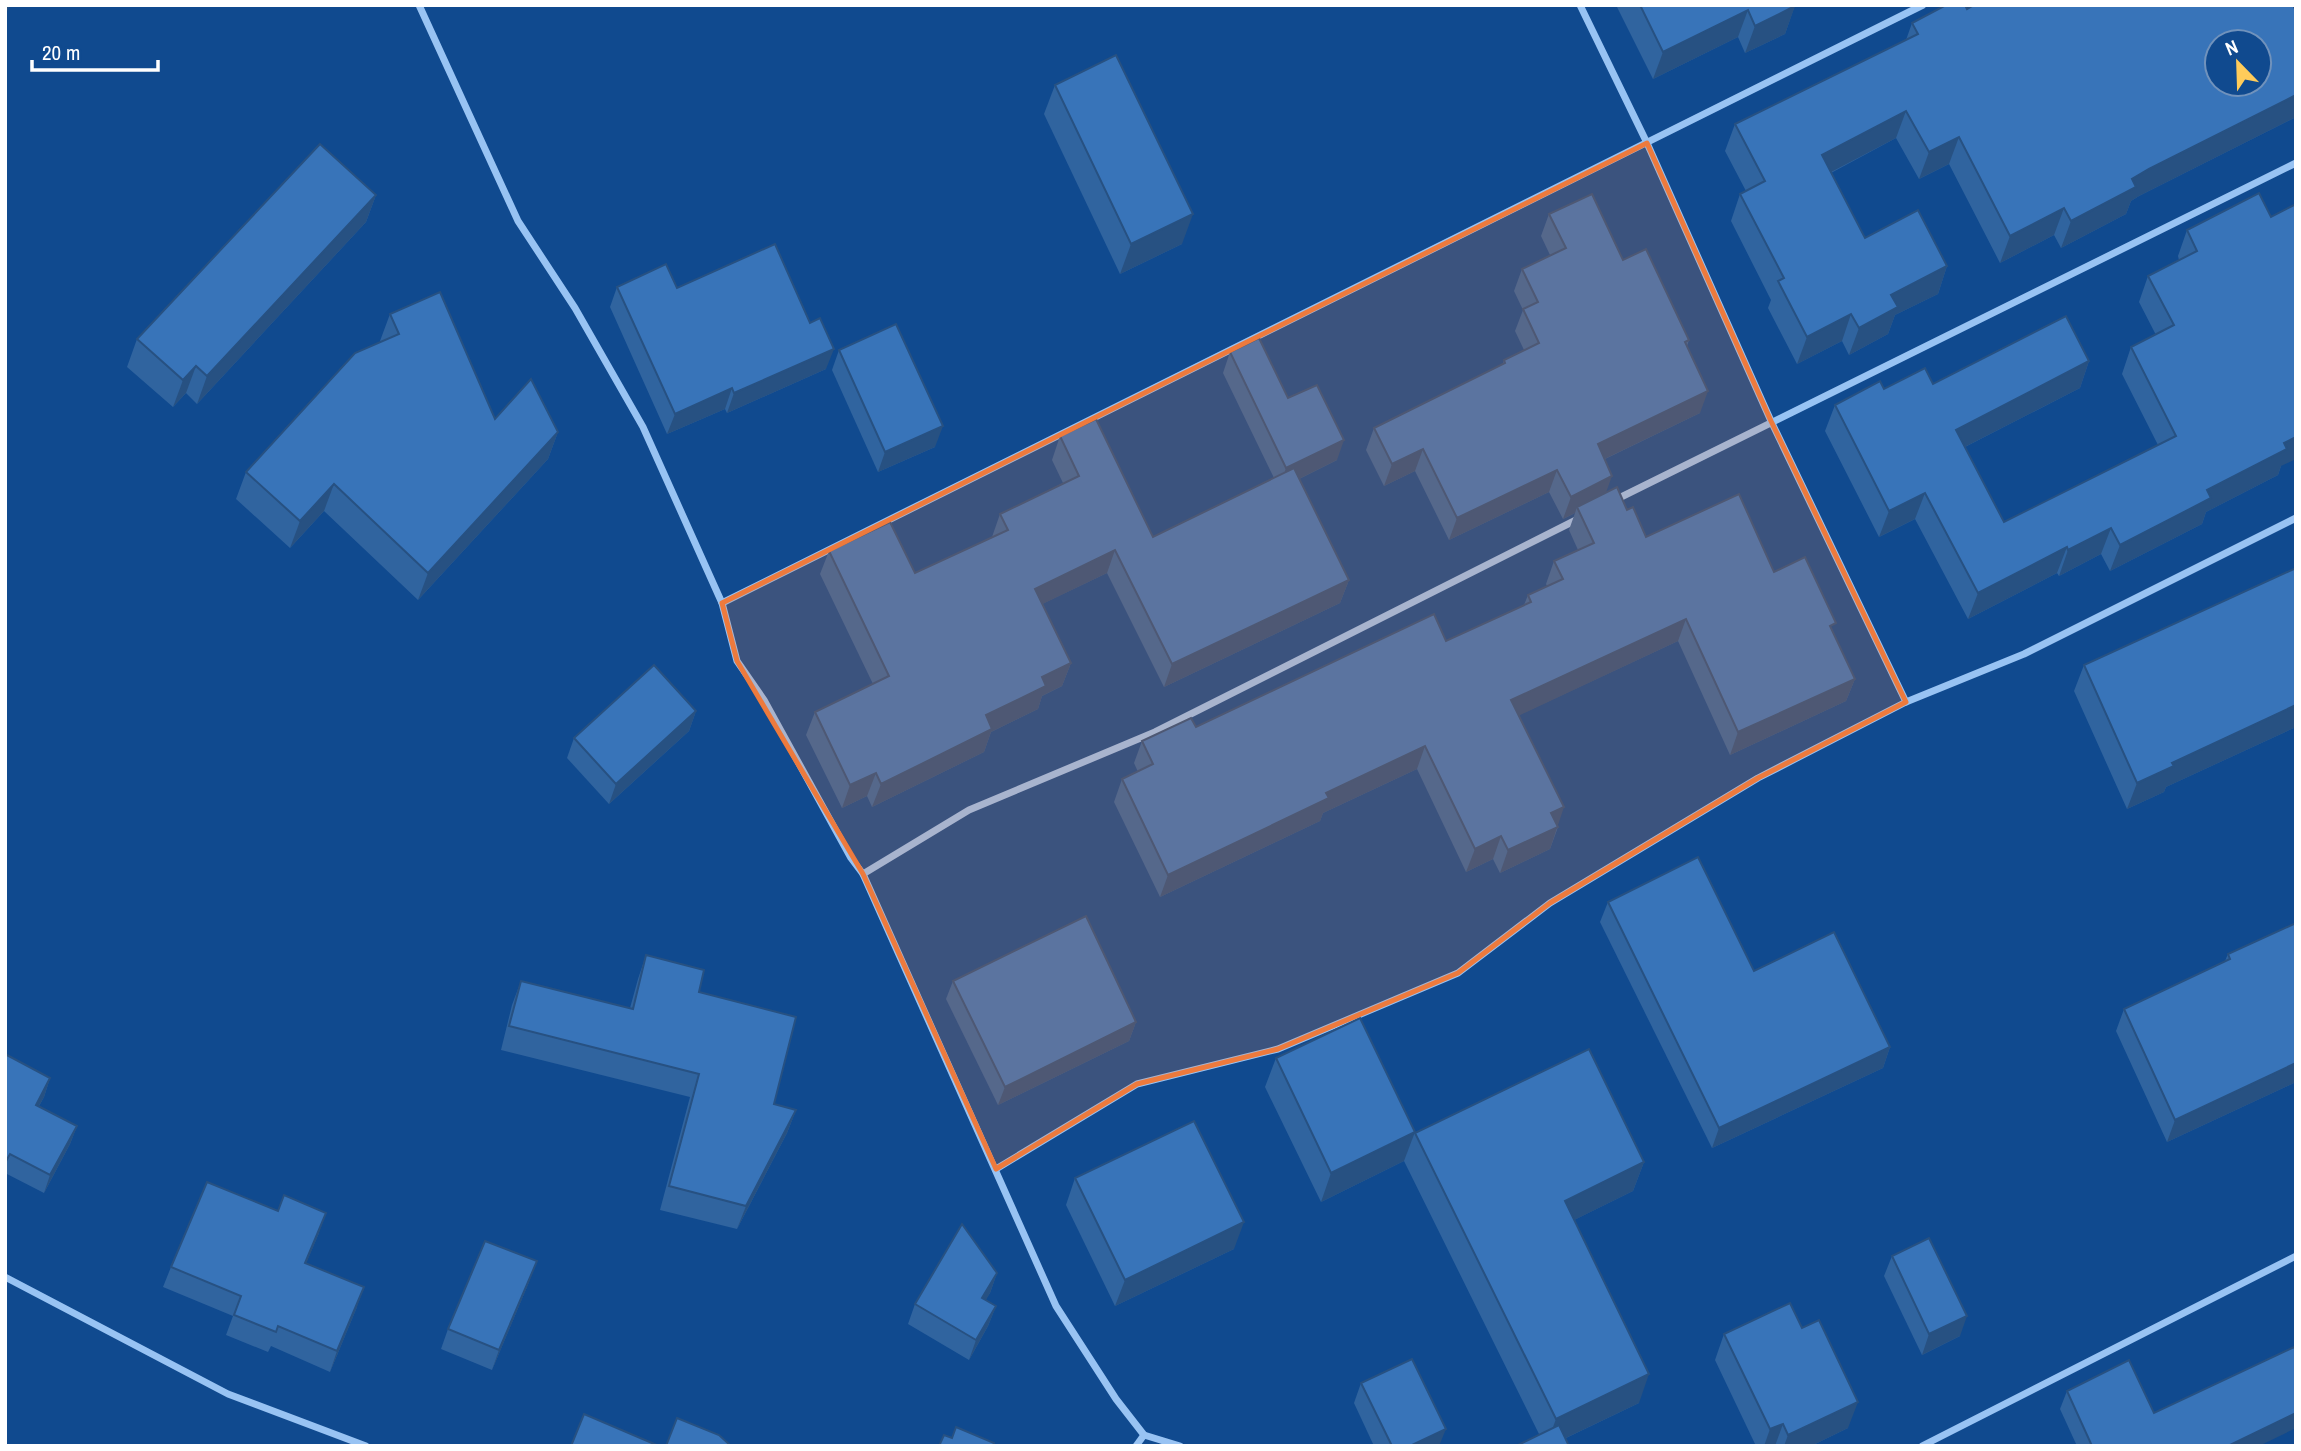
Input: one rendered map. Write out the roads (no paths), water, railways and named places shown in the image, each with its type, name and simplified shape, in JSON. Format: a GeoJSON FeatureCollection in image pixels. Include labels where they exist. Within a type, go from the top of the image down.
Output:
{"type":"FeatureCollection","features":[{"type":"Feature","properties":{"kind":"street"},"geometry":{"type":"LineString","coordinates":[[419,5],[519,221],[575,308],[643,427],[722,603],[737,661],[764,701],[850,858],[863,874],[1056,1306],[1116,1399],[1144,1435],[1180,1446]]}},
{"type":"Feature","properties":{"kind":"street"},"geometry":{"type":"LineString","coordinates":[[1580,5],[1647,143],[1771,421],[1906,702]]}},
{"type":"Feature","properties":{"kind":"street"},"geometry":{"type":"LineString","coordinates":[[722,603],[1923,5]]}},
{"type":"Feature","properties":{"kind":"street"},"geometry":{"type":"LineString","coordinates":[[1598,508],[2296,163]]}},
{"type":"Feature","properties":{"kind":"street"},"geometry":{"type":"LineString","coordinates":[[863,874],[969,810],[1155,732],[1586,514]]}},
{"type":"Feature","properties":{"kind":"street"},"geometry":{"type":"LineString","coordinates":[[996,1169],[1137,1084],[1278,1049],[1458,973],[1573,889],[1758,778],[1906,702],[2024,654],[2296,518]]}},
{"type":"Feature","properties":{"kind":"street"},"geometry":{"type":"LineString","coordinates":[[1922,1446],[2296,1256]]}},
{"type":"Feature","properties":{"kind":"street"},"geometry":{"type":"LineString","coordinates":[[5,1277],[228,1394],[366,1446]]}},
{"type":"Feature","properties":{"kind":"street"},"geometry":{"type":"LineString","coordinates":[[1136,1446],[1144,1435]]}}]}
